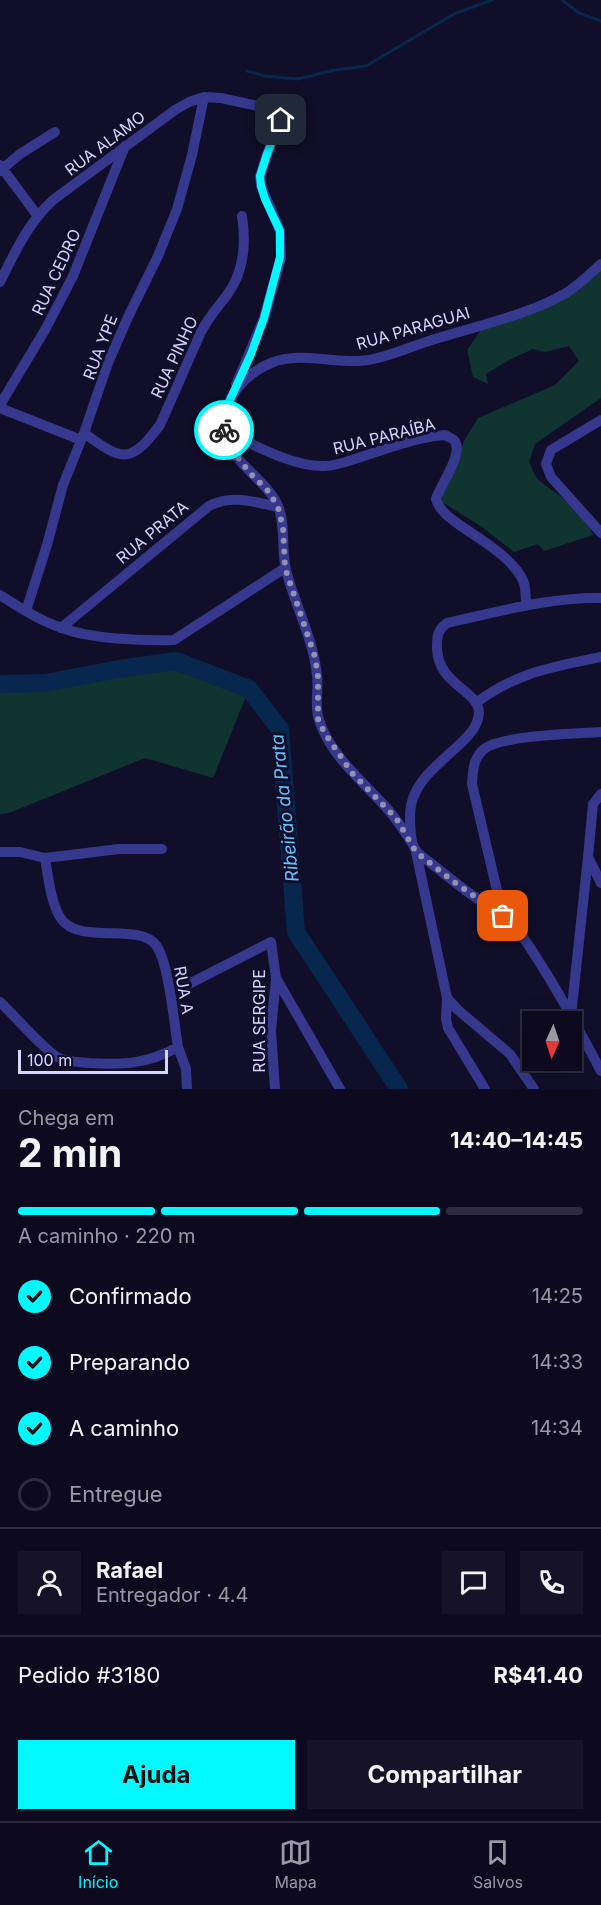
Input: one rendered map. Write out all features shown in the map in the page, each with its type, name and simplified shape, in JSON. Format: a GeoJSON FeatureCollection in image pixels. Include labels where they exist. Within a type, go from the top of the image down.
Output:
{"type":"FeatureCollection","features":[{"type":"Feature","properties":{"kind":"street"},"geometry":{"type":"LineString","coordinates":[[204,97],[221,98],[276,110],[281,120],[264,160],[260,176],[261,186],[280,231],[280,257],[264,318],[251,354],[224,413],[224,431],[230,447],[249,472],[268,491],[278,507],[283,528],[285,568],[315,657],[318,677],[318,719],[324,732],[352,773],[396,818],[414,848],[454,882],[503,916],[530,948],[568,1011]]}},
{"type":"Feature","properties":{"kind":"street","name":"RUA ALAMO"},"geometry":{"type":"LineString","coordinates":[[0,282],[37,215],[53,200],[175,110],[204,97]]}},
{"type":"Feature","properties":{"kind":"street","name":"RUA YPE"},"geometry":{"type":"LineString","coordinates":[[26,611],[48,545],[63,485],[83,437],[108,363],[158,256],[177,209],[192,155],[204,97]]}},
{"type":"Feature","properties":{"kind":"street"},"geometry":{"type":"LineString","coordinates":[[37,215],[1,168],[55,132]]}},
{"type":"Feature","properties":{"kind":"street","name":"RUA CEDRO"},"geometry":{"type":"LineString","coordinates":[[0,406],[45,330],[73,276],[126,146]]}},
{"type":"Feature","properties":{"kind":"street","name":"RUA PINHO"},"geometry":{"type":"LineString","coordinates":[[83,437],[117,455],[125,456],[141,446],[160,425],[208,318],[229,293],[235,281],[244,251],[242,216]]}},
{"type":"Feature","properties":{"kind":"street","name":"RUA PARAGUAI"},"geometry":{"type":"LineString","coordinates":[[230,398],[256,371],[271,363],[304,358],[360,361],[390,353],[541,305],[566,292],[601,264]]}},
{"type":"Feature","properties":{"kind":"street"},"geometry":{"type":"LineString","coordinates":[[0,406],[83,437]]}},
{"type":"Feature","properties":{"kind":"street"},"geometry":{"type":"LineString","coordinates":[[601,421],[551,450],[546,464],[551,477],[601,533]]}},
{"type":"Feature","properties":{"kind":"street","name":"RUA PARAÍBA"},"geometry":{"type":"LineString","coordinates":[[224,431],[290,459],[309,465],[324,466],[343,463],[399,445],[445,435],[454,440],[457,449],[455,459],[436,499],[438,507],[456,523],[491,547],[516,570],[523,580],[526,606]]}},
{"type":"Feature","properties":{"kind":"street","name":"RUA PRATA"},"geometry":{"type":"LineString","coordinates":[[61,628],[209,506],[219,501],[240,499],[278,507]]}},
{"type":"Feature","properties":{"kind":"street"},"geometry":{"type":"LineString","coordinates":[[0,595],[61,628],[92,635],[157,640],[174,639],[285,568]]}},
{"type":"Feature","properties":{"kind":"street"},"geometry":{"type":"LineString","coordinates":[[485,1089],[448,1028],[447,998],[414,848],[411,801],[420,782],[467,735],[477,722],[479,711],[476,703],[441,670],[436,657],[437,636],[440,628],[447,623],[526,606],[601,598]]}},
{"type":"Feature","properties":{"kind":"street"},"geometry":{"type":"LineString","coordinates":[[476,703],[497,687],[523,676],[601,657]]}},
{"type":"Feature","properties":{"kind":"street"},"geometry":{"type":"LineString","coordinates":[[503,916],[472,784],[473,764],[484,749],[503,741],[601,732]]}},
{"type":"Feature","properties":{"kind":"street"},"geometry":{"type":"LineString","coordinates":[[572,1011],[589,832],[593,804],[601,794]]}},
{"type":"Feature","properties":{"kind":"street"},"geometry":{"type":"LineString","coordinates":[[589,832],[601,831]]}},
{"type":"Feature","properties":{"kind":"street"},"geometry":{"type":"LineString","coordinates":[[0,852],[20,852],[45,858],[119,849],[162,849]]}},
{"type":"Feature","properties":{"kind":"street"},"geometry":{"type":"LineString","coordinates":[[588,857],[601,883]]}},
{"type":"Feature","properties":{"kind":"street","name":"RUA A"},"geometry":{"type":"LineString","coordinates":[[45,858],[56,908],[62,921],[75,930],[140,936],[155,942],[163,958],[178,1047]]}},
{"type":"Feature","properties":{"kind":"street","name":"RUA SERGIPE"},"geometry":{"type":"LineString","coordinates":[[185,986],[271,942],[276,978],[271,1031],[275,1089]]}},
{"type":"Feature","properties":{"kind":"street"},"geometry":{"type":"LineString","coordinates":[[276,978],[340,1089]]}},
{"type":"Feature","properties":{"kind":"street"},"geometry":{"type":"LineString","coordinates":[[447,998],[510,1054],[534,1089]]}},
{"type":"Feature","properties":{"kind":"street"},"geometry":{"type":"LineString","coordinates":[[0,1002],[57,1057],[75,1062],[140,1063],[160,1057],[178,1047],[186,1069],[187,1089]]}},
{"type":"Feature","properties":{"kind":"street"},"geometry":{"type":"LineString","coordinates":[[582,1036],[601,1071]]}},
{"type":"Feature","properties":{"kind":"street"},"geometry":{"type":"LineString","coordinates":[[274,1075],[282,1089]]}},
{"type":"Feature","properties":{"kind":"green space"},"geometry":{"type":"Polygon","coordinates":[[[601,270],[601,398],[535,444],[529,462],[537,479],[560,496],[587,522],[593,535],[544,551],[538,544],[514,552],[482,527],[442,502],[441,494],[457,462],[464,441],[478,418],[555,385],[579,361],[569,346],[545,352],[533,349],[486,374],[488,384],[473,377],[467,350],[483,327],[548,305],[601,270]]]}},
{"type":"Feature","properties":{"kind":"green space"},"geometry":{"type":"Polygon","coordinates":[[[176,661],[249,689],[213,778],[145,758],[9,813],[0,814],[0,684],[45,683],[176,661]]]}},
{"type":"Feature","properties":{"kind":"waterway"},"geometry":{"type":"LineString","coordinates":[[247,71],[265,76],[297,79],[335,70],[366,66],[454,14],[492,0]]}},
{"type":"Feature","properties":{"kind":"waterway"},"geometry":{"type":"LineString","coordinates":[[562,0],[579,13],[601,21]]}},
{"type":"Feature","properties":{"kind":"waterway","name":"Ribeirão da Prata"},"geometry":{"type":"LineString","coordinates":[[0,684],[45,683],[176,661],[249,689],[280,729],[296,932],[399,1089]]}},
{"type":"Feature","properties":{"kind":"way so far"},"geometry":{"type":"LineString","coordinates":[[224,430],[230,447],[249,472],[268,491],[278,507],[283,528],[285,568],[315,657],[318,677],[318,719],[324,732],[352,773],[396,818],[416,852],[503,916]]}},
{"type":"Feature","properties":{"kind":"route"},"geometry":{"type":"LineString","coordinates":[[224,430],[224,413],[251,354],[264,318],[280,257],[280,231],[265,199],[260,176],[281,120]]}}]}
